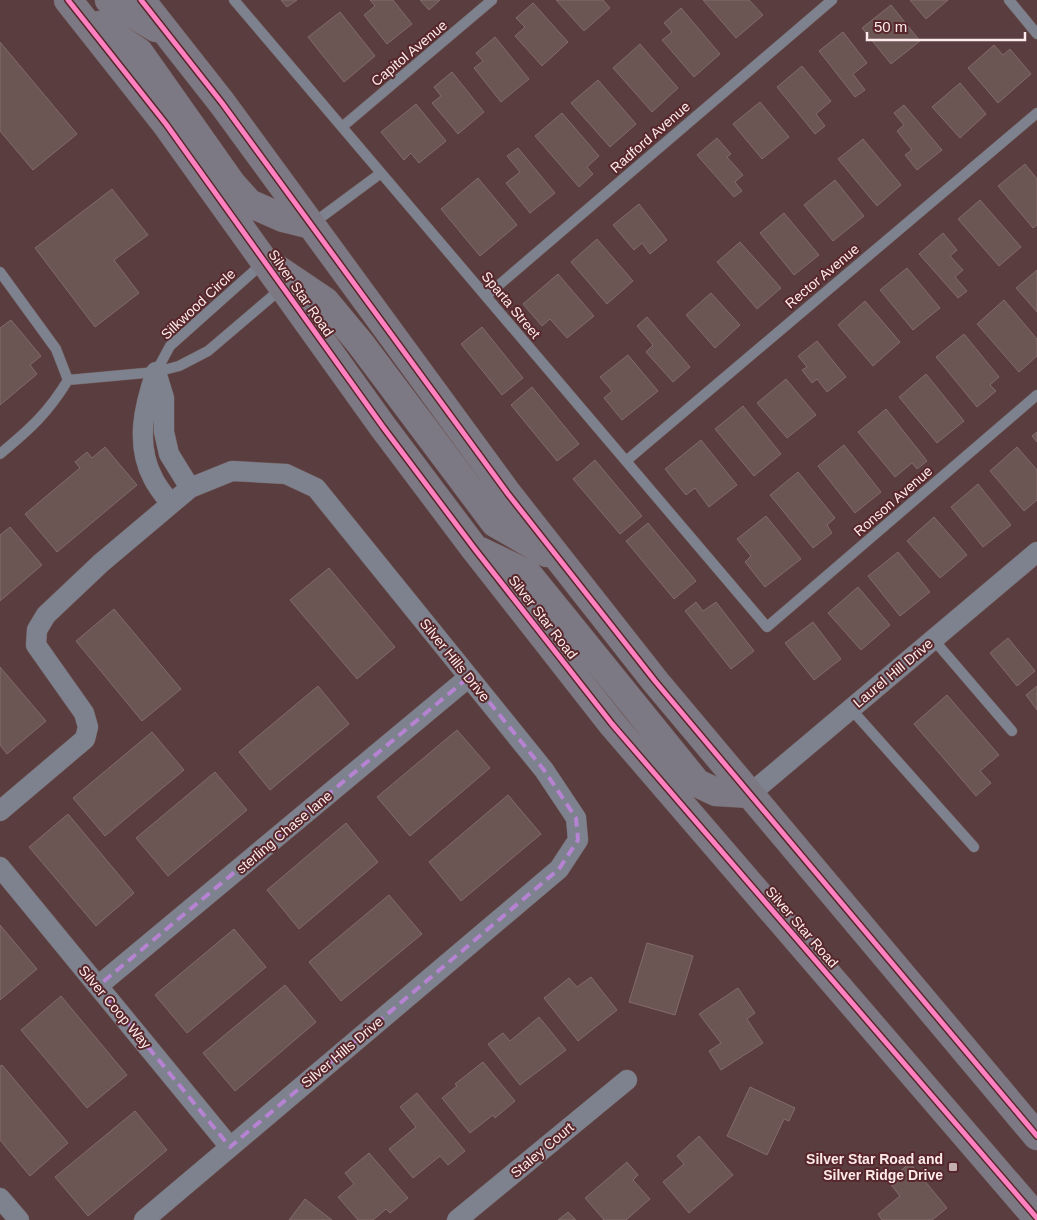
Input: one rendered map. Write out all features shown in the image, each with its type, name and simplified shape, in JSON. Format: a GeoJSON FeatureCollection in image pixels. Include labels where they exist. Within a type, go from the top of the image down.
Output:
{"type":"FeatureCollection","features":[{"type":"Feature","properties":{"kind":"main road"},"geometry":{"type":"LineString","coordinates":[[109,0],[170,37]]}},
{"type":"Feature","properties":{"kind":"main road"},"geometry":{"type":"LineString","coordinates":[[141,0],[222,103],[310,226],[508,494],[561,562],[655,681],[1037,1136]]}},
{"type":"Feature","properties":{"kind":"main road"},"geometry":{"type":"LineString","coordinates":[[72,4],[139,52],[232,184],[250,202],[283,218],[310,226]]}},
{"type":"Feature","properties":{"kind":"main road","name":"Silver Star Road"},"geometry":{"type":"LineString","coordinates":[[72,4],[166,124],[383,427],[474,548],[612,724],[1032,1215]]}},
{"type":"Feature","properties":{"kind":"main road"},"geometry":{"type":"LineString","coordinates":[[265,261],[326,301],[360,343],[495,523],[561,562]]}},
{"type":"Feature","properties":{"kind":"main road"},"geometry":{"type":"LineString","coordinates":[[474,548],[528,574],[697,783],[716,792],[750,794]]}},
{"type":"Feature","properties":{"kind":"street"},"geometry":{"type":"LineString","coordinates":[[156,372],[164,398],[164,432],[169,454],[190,488]]}},
{"type":"Feature","properties":{"kind":"street"},"geometry":{"type":"LineString","coordinates":[[156,372],[147,398],[143,424],[143,446],[152,478],[171,504]]}},
{"type":"Feature","properties":{"kind":"street","name":"Silver Hills Drive"},"geometry":{"type":"LineString","coordinates":[[0,812],[85,739],[88,726],[84,713],[36,645],[36,630],[46,615],[101,563],[190,488],[232,471],[286,474],[316,488],[544,770],[576,818],[578,840],[559,869],[144,1220]]}},
{"type":"Feature","properties":{"kind":"street","name":"Laurel Hill Drive"},"geometry":{"type":"LineString","coordinates":[[750,794],[1037,552]]}},
{"type":"Feature","properties":{"kind":"street","name":"sterling Chase lane"},"geometry":{"type":"LineString","coordinates":[[98,986],[469,677]]}},
{"type":"Feature","properties":{"kind":"street","name":"Silver Coop Way"},"geometry":{"type":"LineString","coordinates":[[0,868],[230,1147]]}},
{"type":"Feature","properties":{"kind":"street","name":"Staley Court"},"geometry":{"type":"LineString","coordinates":[[457,1220],[627,1080]]}},
{"type":"Feature","properties":{"kind":"street"},"geometry":{"type":"LineString","coordinates":[[0,1198],[19,1220]]}},
{"type":"Feature","properties":{"kind":"lane","name":"Sparta Street"},"geometry":{"type":"LineString","coordinates":[[234,0],[767,628]]}},
{"type":"Feature","properties":{"kind":"lane","name":"Capitol Avenue"},"geometry":{"type":"LineString","coordinates":[[342,127],[492,0]]}},
{"type":"Feature","properties":{"kind":"lane","name":"Radford Avenue"},"geometry":{"type":"LineString","coordinates":[[486,296],[832,0]]}},
{"type":"Feature","properties":{"kind":"lane"},"geometry":{"type":"LineString","coordinates":[[1009,0],[1037,34]]}},
{"type":"Feature","properties":{"kind":"lane","name":"Rector Avenue"},"geometry":{"type":"LineString","coordinates":[[626,461],[1037,113]]}},
{"type":"Feature","properties":{"kind":"lane"},"geometry":{"type":"LineString","coordinates":[[310,226],[381,173]]}},
{"type":"Feature","properties":{"kind":"lane","name":"Silkwood Circle"},"geometry":{"type":"LineString","coordinates":[[156,372],[170,346],[265,261]]}},
{"type":"Feature","properties":{"kind":"lane"},"geometry":{"type":"LineString","coordinates":[[0,272],[56,349],[68,380]]}},
{"type":"Feature","properties":{"kind":"lane"},"geometry":{"type":"LineString","coordinates":[[68,380],[156,372],[179,366],[208,352],[283,287]]}},
{"type":"Feature","properties":{"kind":"lane"},"geometry":{"type":"LineString","coordinates":[[0,454],[34,426],[55,401],[68,380]]}},
{"type":"Feature","properties":{"kind":"lane","name":"Ronson Avenue"},"geometry":{"type":"LineString","coordinates":[[767,628],[1037,395]]}},
{"type":"Feature","properties":{"kind":"lane"},"geometry":{"type":"LineString","coordinates":[[933,639],[1012,731]]}},
{"type":"Feature","properties":{"kind":"lane"},"geometry":{"type":"LineString","coordinates":[[851,709],[974,847]]}},
{"type":"Feature","properties":{"kind":"highlighted area"},"geometry":{"type":"Polygon","coordinates":[[[469,677],[544,770],[576,818],[578,840],[559,869],[230,1147],[98,986],[469,677]]]}},
{"type":"Feature","properties":{"kind":"building"},"geometry":{"type":"Polygon","coordinates":[[[281,0],[297,0],[287,7],[281,0]]]}},
{"type":"Feature","properties":{"kind":"building"},"geometry":{"type":"Polygon","coordinates":[[[370,0],[393,0],[412,24],[387,44],[364,15],[375,6],[370,0]]]}},
{"type":"Feature","properties":{"kind":"building"},"geometry":{"type":"Polygon","coordinates":[[[420,0],[440,0],[429,10],[420,0]]]}},
{"type":"Feature","properties":{"kind":"building"},"geometry":{"type":"Polygon","coordinates":[[[556,0],[603,0],[610,8],[584,31],[556,0]]]}},
{"type":"Feature","properties":{"kind":"building"},"geometry":{"type":"Polygon","coordinates":[[[703,0],[749,0],[763,15],[736,38],[703,0]]]}},
{"type":"Feature","properties":{"kind":"building"},"geometry":{"type":"Polygon","coordinates":[[[910,0],[948,0],[926,19],[910,0]]]}},
{"type":"Feature","properties":{"kind":"building"},"geometry":{"type":"Polygon","coordinates":[[[533,3],[568,42],[542,66],[515,36],[525,27],[516,18],[533,3]]]}},
{"type":"Feature","properties":{"kind":"building"},"geometry":{"type":"Polygon","coordinates":[[[891,5],[920,41],[891,64],[862,28],[891,5]]]}},
{"type":"Feature","properties":{"kind":"building"},"geometry":{"type":"Polygon","coordinates":[[[681,8],[720,54],[694,77],[662,40],[672,32],[664,23],[681,8]]]}},
{"type":"Feature","properties":{"kind":"building"},"geometry":{"type":"Polygon","coordinates":[[[340,12],[375,56],[344,82],[308,37],[340,12]]]}},
{"type":"Feature","properties":{"kind":"building"},"geometry":{"type":"Polygon","coordinates":[[[843,32],[867,63],[853,74],[865,90],[855,97],[819,51],[843,32]]]}},
{"type":"Feature","properties":{"kind":"building"},"geometry":{"type":"Polygon","coordinates":[[[495,37],[529,79],[501,102],[474,68],[483,61],[476,53],[495,37]]]}},
{"type":"Feature","properties":{"kind":"building"},"geometry":{"type":"Polygon","coordinates":[[[0,42],[77,134],[33,170],[0,131],[0,42]]]}},
{"type":"Feature","properties":{"kind":"building"},"geometry":{"type":"Polygon","coordinates":[[[640,44],[678,88],[652,112],[613,68],[640,44]]]}},
{"type":"Feature","properties":{"kind":"building"},"geometry":{"type":"Polygon","coordinates":[[[994,45],[1003,55],[1010,49],[1031,74],[998,103],[968,68],[994,45]]]}},
{"type":"Feature","properties":{"kind":"building"},"geometry":{"type":"Polygon","coordinates":[[[802,66],[831,101],[816,114],[825,126],[815,134],[777,87],[802,66]]]}},
{"type":"Feature","properties":{"kind":"building"},"geometry":{"type":"Polygon","coordinates":[[[452,72],[484,112],[458,134],[432,103],[441,96],[434,87],[452,72]]]}},
{"type":"Feature","properties":{"kind":"building"},"geometry":{"type":"Polygon","coordinates":[[[598,80],[636,124],[610,147],[571,103],[598,80]]]}},
{"type":"Feature","properties":{"kind":"building"},"geometry":{"type":"Polygon","coordinates":[[[960,83],[986,114],[960,138],[932,107],[960,83]]]}},
{"type":"Feature","properties":{"kind":"building"},"geometry":{"type":"Polygon","coordinates":[[[760,102],[789,137],[762,159],[733,124],[760,102]]]}},
{"type":"Feature","properties":{"kind":"building"},"geometry":{"type":"Polygon","coordinates":[[[416,104],[446,141],[419,163],[411,153],[404,160],[381,132],[416,104]]]}},
{"type":"Feature","properties":{"kind":"building"},"geometry":{"type":"Polygon","coordinates":[[[904,105],[942,150],[917,170],[905,155],[912,150],[897,131],[904,125],[894,113],[904,105]]]}},
{"type":"Feature","properties":{"kind":"building"},"geometry":{"type":"Polygon","coordinates":[[[562,113],[599,156],[587,167],[593,174],[579,187],[535,136],[562,113]]]}},
{"type":"Feature","properties":{"kind":"building"},"geometry":{"type":"Polygon","coordinates":[[[717,138],[731,154],[727,157],[743,175],[735,182],[742,191],[734,197],[697,155],[717,138]]]}},
{"type":"Feature","properties":{"kind":"building"},"geometry":{"type":"Polygon","coordinates":[[[863,139],[901,185],[877,206],[838,159],[863,139]]]}},
{"type":"Feature","properties":{"kind":"building"},"geometry":{"type":"Polygon","coordinates":[[[518,148],[555,193],[530,213],[506,183],[520,172],[507,156],[518,148]]]}},
{"type":"Feature","properties":{"kind":"building"},"geometry":{"type":"Polygon","coordinates":[[[1025,164],[1037,179],[1037,225],[1033,228],[998,186],[1025,164]]]}},
{"type":"Feature","properties":{"kind":"building"},"geometry":{"type":"Polygon","coordinates":[[[478,178],[517,225],[480,256],[441,209],[478,178]]]}},
{"type":"Feature","properties":{"kind":"building"},"geometry":{"type":"Polygon","coordinates":[[[835,180],[864,216],[833,241],[804,205],[835,180]]]}},
{"type":"Feature","properties":{"kind":"building"},"geometry":{"type":"Polygon","coordinates":[[[112,189],[148,235],[114,260],[139,293],[95,327],[35,248],[112,189]]]}},
{"type":"Feature","properties":{"kind":"building"},"geometry":{"type":"Polygon","coordinates":[[[980,200],[1021,247],[999,266],[958,219],[980,200]]]}},
{"type":"Feature","properties":{"kind":"building"},"geometry":{"type":"Polygon","coordinates":[[[639,204],[667,240],[650,254],[642,243],[634,250],[613,225],[639,204]]]}},
{"type":"Feature","properties":{"kind":"building"},"geometry":{"type":"Polygon","coordinates":[[[784,213],[819,255],[794,275],[760,233],[784,213]]]}},
{"type":"Feature","properties":{"kind":"building"},"geometry":{"type":"Polygon","coordinates":[[[943,233],[957,250],[950,256],[963,270],[955,277],[967,291],[958,298],[919,254],[943,233]]]}},
{"type":"Feature","properties":{"kind":"building"},"geometry":{"type":"Polygon","coordinates":[[[597,239],[633,281],[607,304],[571,262],[597,239]]]}},
{"type":"Feature","properties":{"kind":"building"},"geometry":{"type":"Polygon","coordinates":[[[740,242],[781,288],[757,309],[717,262],[740,242]]]}},
{"type":"Feature","properties":{"kind":"building"},"geometry":{"type":"Polygon","coordinates":[[[907,268],[940,308],[913,330],[880,290],[907,268]]]}},
{"type":"Feature","properties":{"kind":"building"},"geometry":{"type":"Polygon","coordinates":[[[1037,270],[1037,312],[1016,288],[1037,270]]]}},
{"type":"Feature","properties":{"kind":"building"},"geometry":{"type":"Polygon","coordinates":[[[558,274],[594,316],[567,338],[550,319],[542,326],[523,304],[558,274]]]}},
{"type":"Feature","properties":{"kind":"building"},"geometry":{"type":"Polygon","coordinates":[[[711,293],[740,325],[715,348],[686,315],[711,293]]]}},
{"type":"Feature","properties":{"kind":"building"},"geometry":{"type":"Polygon","coordinates":[[[1004,300],[1037,339],[1037,356],[1019,372],[977,324],[1004,300]]]}},
{"type":"Feature","properties":{"kind":"building"},"geometry":{"type":"Polygon","coordinates":[[[865,301],[900,342],[873,366],[838,325],[865,301]]]}},
{"type":"Feature","properties":{"kind":"building"},"geometry":{"type":"Polygon","coordinates":[[[647,317],[690,367],[673,382],[646,352],[653,345],[637,326],[647,317]]]}},
{"type":"Feature","properties":{"kind":"building"},"geometry":{"type":"Polygon","coordinates":[[[11,320],[41,356],[30,365],[37,374],[0,405],[0,328],[11,320]]]}},
{"type":"Feature","properties":{"kind":"building"},"geometry":{"type":"Polygon","coordinates":[[[482,327],[523,378],[502,395],[461,344],[482,327]]]}},
{"type":"Feature","properties":{"kind":"building"},"geometry":{"type":"Polygon","coordinates":[[[964,334],[999,377],[990,385],[996,391],[977,407],[936,357],[964,334]]]}},
{"type":"Feature","properties":{"kind":"building"},"geometry":{"type":"Polygon","coordinates":[[[817,341],[846,377],[827,392],[817,379],[812,383],[802,370],[807,367],[798,356],[817,341]]]}},
{"type":"Feature","properties":{"kind":"building"},"geometry":{"type":"Polygon","coordinates":[[[628,355],[658,391],[622,420],[604,398],[612,391],[600,377],[628,355]]]}},
{"type":"Feature","properties":{"kind":"building"},"geometry":{"type":"Polygon","coordinates":[[[926,374],[964,421],[937,443],[899,397],[926,374]]]}},
{"type":"Feature","properties":{"kind":"building"},"geometry":{"type":"Polygon","coordinates":[[[786,379],[816,415],[787,438],[757,403],[786,379]]]}},
{"type":"Feature","properties":{"kind":"building"},"geometry":{"type":"Polygon","coordinates":[[[532,387],[579,444],[557,461],[511,405],[532,387]]]}},
{"type":"Feature","properties":{"kind":"building"},"geometry":{"type":"Polygon","coordinates":[[[743,406],[781,454],[754,476],[715,429],[743,406]]]}},
{"type":"Feature","properties":{"kind":"building"},"geometry":{"type":"Polygon","coordinates":[[[886,409],[927,461],[917,469],[912,463],[895,477],[858,432],[886,409]]]}},
{"type":"Feature","properties":{"kind":"building"},"geometry":{"type":"Polygon","coordinates":[[[1037,432],[1037,442],[1032,436],[1037,432]]]}},
{"type":"Feature","properties":{"kind":"building"},"geometry":{"type":"Polygon","coordinates":[[[701,440],[737,485],[709,507],[695,488],[686,495],[665,469],[701,440]]]}},
{"type":"Feature","properties":{"kind":"building"},"geometry":{"type":"Polygon","coordinates":[[[844,445],[881,492],[855,513],[818,466],[844,445]]]}},
{"type":"Feature","properties":{"kind":"building"},"geometry":{"type":"Polygon","coordinates":[[[105,447],[137,485],[57,552],[25,514],[80,468],[75,462],[87,452],[92,458],[105,447]]]}},
{"type":"Feature","properties":{"kind":"building"},"geometry":{"type":"Polygon","coordinates":[[[1017,447],[1037,470],[1037,500],[1024,511],[990,471],[1017,447]]]}},
{"type":"Feature","properties":{"kind":"building"},"geometry":{"type":"Polygon","coordinates":[[[595,460],[642,516],[620,534],[573,479],[595,460]]]}},
{"type":"Feature","properties":{"kind":"building"},"geometry":{"type":"Polygon","coordinates":[[[798,472],[835,518],[827,525],[832,533],[813,548],[770,495],[798,472]]]}},
{"type":"Feature","properties":{"kind":"building"},"geometry":{"type":"Polygon","coordinates":[[[978,484],[1011,525],[983,547],[951,507],[978,484]]]}},
{"type":"Feature","properties":{"kind":"building"},"geometry":{"type":"Polygon","coordinates":[[[766,516],[801,559],[765,587],[745,562],[751,556],[737,539],[766,516]]]}},
{"type":"Feature","properties":{"kind":"building"},"geometry":{"type":"Polygon","coordinates":[[[934,517],[967,555],[940,578],[907,541],[934,517]]]}},
{"type":"Feature","properties":{"kind":"building"},"geometry":{"type":"Polygon","coordinates":[[[648,523],[696,581],[674,599],[626,541],[648,523]]]}},
{"type":"Feature","properties":{"kind":"building"},"geometry":{"type":"Polygon","coordinates":[[[10,527],[42,565],[0,601],[0,535],[10,527]]]}},
{"type":"Feature","properties":{"kind":"building"},"geometry":{"type":"Polygon","coordinates":[[[898,552],[930,592],[900,616],[868,576],[898,552]]]}},
{"type":"Feature","properties":{"kind":"building"},"geometry":{"type":"Polygon","coordinates":[[[329,568],[395,647],[357,679],[290,600],[329,568]]]}},
{"type":"Feature","properties":{"kind":"building"},"geometry":{"type":"Polygon","coordinates":[[[858,587],[890,625],[861,650],[828,613],[858,587]]]}},
{"type":"Feature","properties":{"kind":"building"},"geometry":{"type":"Polygon","coordinates":[[[696,602],[703,611],[716,602],[754,651],[731,669],[685,611],[696,602]]]}},
{"type":"Feature","properties":{"kind":"building"},"geometry":{"type":"Polygon","coordinates":[[[114,609],[181,689],[142,721],[76,641],[114,609]]]}},
{"type":"Feature","properties":{"kind":"building"},"geometry":{"type":"Polygon","coordinates":[[[813,622],[841,659],[814,680],[785,643],[813,622]]]}},
{"type":"Feature","properties":{"kind":"building"},"geometry":{"type":"Polygon","coordinates":[[[1008,638],[1035,671],[1017,686],[990,653],[1008,638]]]}},
{"type":"Feature","properties":{"kind":"building"},"geometry":{"type":"Polygon","coordinates":[[[0,667],[46,721],[7,754],[0,745],[0,667]]]}},
{"type":"Feature","properties":{"kind":"building"},"geometry":{"type":"Polygon","coordinates":[[[318,686],[349,724],[270,790],[239,752],[318,686]]]}},
{"type":"Feature","properties":{"kind":"building"},"geometry":{"type":"Polygon","coordinates":[[[1037,686],[1037,710],[1026,695],[1037,686]]]}},
{"type":"Feature","properties":{"kind":"building"},"geometry":{"type":"Polygon","coordinates":[[[947,695],[999,755],[980,771],[991,783],[976,796],[914,724],[947,695]]]}},
{"type":"Feature","properties":{"kind":"building"},"geometry":{"type":"Polygon","coordinates":[[[457,730],[490,768],[410,836],[377,797],[457,730]]]}},
{"type":"Feature","properties":{"kind":"building"},"geometry":{"type":"Polygon","coordinates":[[[152,732],[184,770],[105,836],[73,798],[152,732]]]}},
{"type":"Feature","properties":{"kind":"building"},"geometry":{"type":"Polygon","coordinates":[[[215,772],[247,810],[168,876],[136,838],[215,772]]]}},
{"type":"Feature","properties":{"kind":"building"},"geometry":{"type":"Polygon","coordinates":[[[508,795],[541,834],[461,901],[429,862],[508,795]]]}},
{"type":"Feature","properties":{"kind":"building"},"geometry":{"type":"Polygon","coordinates":[[[68,814],[134,893],[96,926],[29,847],[68,814]]]}},
{"type":"Feature","properties":{"kind":"building"},"geometry":{"type":"Polygon","coordinates":[[[346,823],[378,862],[299,929],[267,890],[346,823]]]}},
{"type":"Feature","properties":{"kind":"building"},"geometry":{"type":"Polygon","coordinates":[[[389,895],[422,934],[341,1001],[309,962],[389,895]]]}},
{"type":"Feature","properties":{"kind":"building"},"geometry":{"type":"Polygon","coordinates":[[[0,925],[37,969],[0,1000],[0,925]]]}},
{"type":"Feature","properties":{"kind":"building"},"geometry":{"type":"Polygon","coordinates":[[[234,929],[266,967],[187,1033],[155,995],[234,929]]]}},
{"type":"Feature","properties":{"kind":"building"},"geometry":{"type":"Polygon","coordinates":[[[647,943],[693,956],[675,1015],[629,1002],[647,943]]]}},
{"type":"Feature","properties":{"kind":"building"},"geometry":{"type":"Polygon","coordinates":[[[591,977],[617,1010],[578,1041],[544,998],[569,978],[577,987],[591,977]]]}},
{"type":"Feature","properties":{"kind":"building"},"geometry":{"type":"Polygon","coordinates":[[[285,985],[316,1022],[235,1091],[203,1053],[285,985]]]}},
{"type":"Feature","properties":{"kind":"building"},"geometry":{"type":"Polygon","coordinates":[[[738,988],[755,1013],[747,1019],[763,1043],[721,1070],[709,1051],[721,1043],[699,1014],[738,988]]]}},
{"type":"Feature","properties":{"kind":"building"},"geometry":{"type":"Polygon","coordinates":[[[61,996],[127,1075],[87,1108],[21,1030],[61,996]]]}},
{"type":"Feature","properties":{"kind":"building"},"geometry":{"type":"Polygon","coordinates":[[[539,1017],[566,1050],[520,1085],[488,1044],[503,1033],[510,1041],[539,1017]]]}},
{"type":"Feature","properties":{"kind":"building"},"geometry":{"type":"Polygon","coordinates":[[[483,1062],[515,1101],[495,1118],[493,1115],[470,1133],[442,1098],[457,1086],[455,1084],[483,1062]]]}},
{"type":"Feature","properties":{"kind":"building"},"geometry":{"type":"Polygon","coordinates":[[[2,1065],[68,1143],[30,1176],[0,1140],[0,1066],[2,1065]]]}},
{"type":"Feature","properties":{"kind":"building"},"geometry":{"type":"Polygon","coordinates":[[[750,1087],[795,1108],[789,1121],[784,1119],[767,1155],[727,1136],[750,1087]]]}},
{"type":"Feature","properties":{"kind":"building"},"geometry":{"type":"Polygon","coordinates":[[[417,1093],[465,1151],[448,1165],[440,1156],[413,1178],[389,1149],[416,1127],[400,1107],[417,1093]]]}},
{"type":"Feature","properties":{"kind":"building"},"geometry":{"type":"Polygon","coordinates":[[[135,1111],[167,1150],[88,1216],[55,1177],[135,1111]]]}},
{"type":"Feature","properties":{"kind":"building"},"geometry":{"type":"Polygon","coordinates":[[[699,1136],[733,1175],[689,1213],[663,1182],[684,1164],[677,1156],[699,1136]]]}},
{"type":"Feature","properties":{"kind":"building"},"geometry":{"type":"Polygon","coordinates":[[[369,1153],[408,1198],[390,1213],[386,1209],[373,1220],[358,1220],[338,1197],[354,1184],[345,1173],[369,1153]]]}},
{"type":"Feature","properties":{"kind":"building"},"geometry":{"type":"Polygon","coordinates":[[[627,1162],[638,1175],[633,1180],[650,1199],[626,1220],[604,1220],[585,1198],[627,1162]]]}},
{"type":"Feature","properties":{"kind":"building"},"geometry":{"type":"Polygon","coordinates":[[[910,1163],[947,1208],[932,1220],[882,1220],[878,1214],[900,1196],[888,1181],[910,1163]]]}},
{"type":"Feature","properties":{"kind":"building"},"geometry":{"type":"Polygon","coordinates":[[[305,1199],[332,1220],[289,1220],[305,1199]]]}},
{"type":"Feature","properties":{"kind":"building"},"geometry":{"type":"Polygon","coordinates":[[[568,1212],[576,1220],[558,1220],[568,1212]]]}},
{"type":"Feature","properties":{"kind":"cycle path"},"geometry":{"type":"LineString","coordinates":[[68,0],[166,124],[383,427],[474,548],[612,724],[1037,1218]]}},
{"type":"Feature","properties":{"kind":"cycle path"},"geometry":{"type":"LineString","coordinates":[[141,0],[222,103],[508,494],[655,681],[1037,1136]]}},
{"type":"Feature","properties":{"kind":"place","name":"Silver Star Road and Silver Ridge Drive"},"geometry":{"type":"Point","coordinates":[953,1167]}}]}
